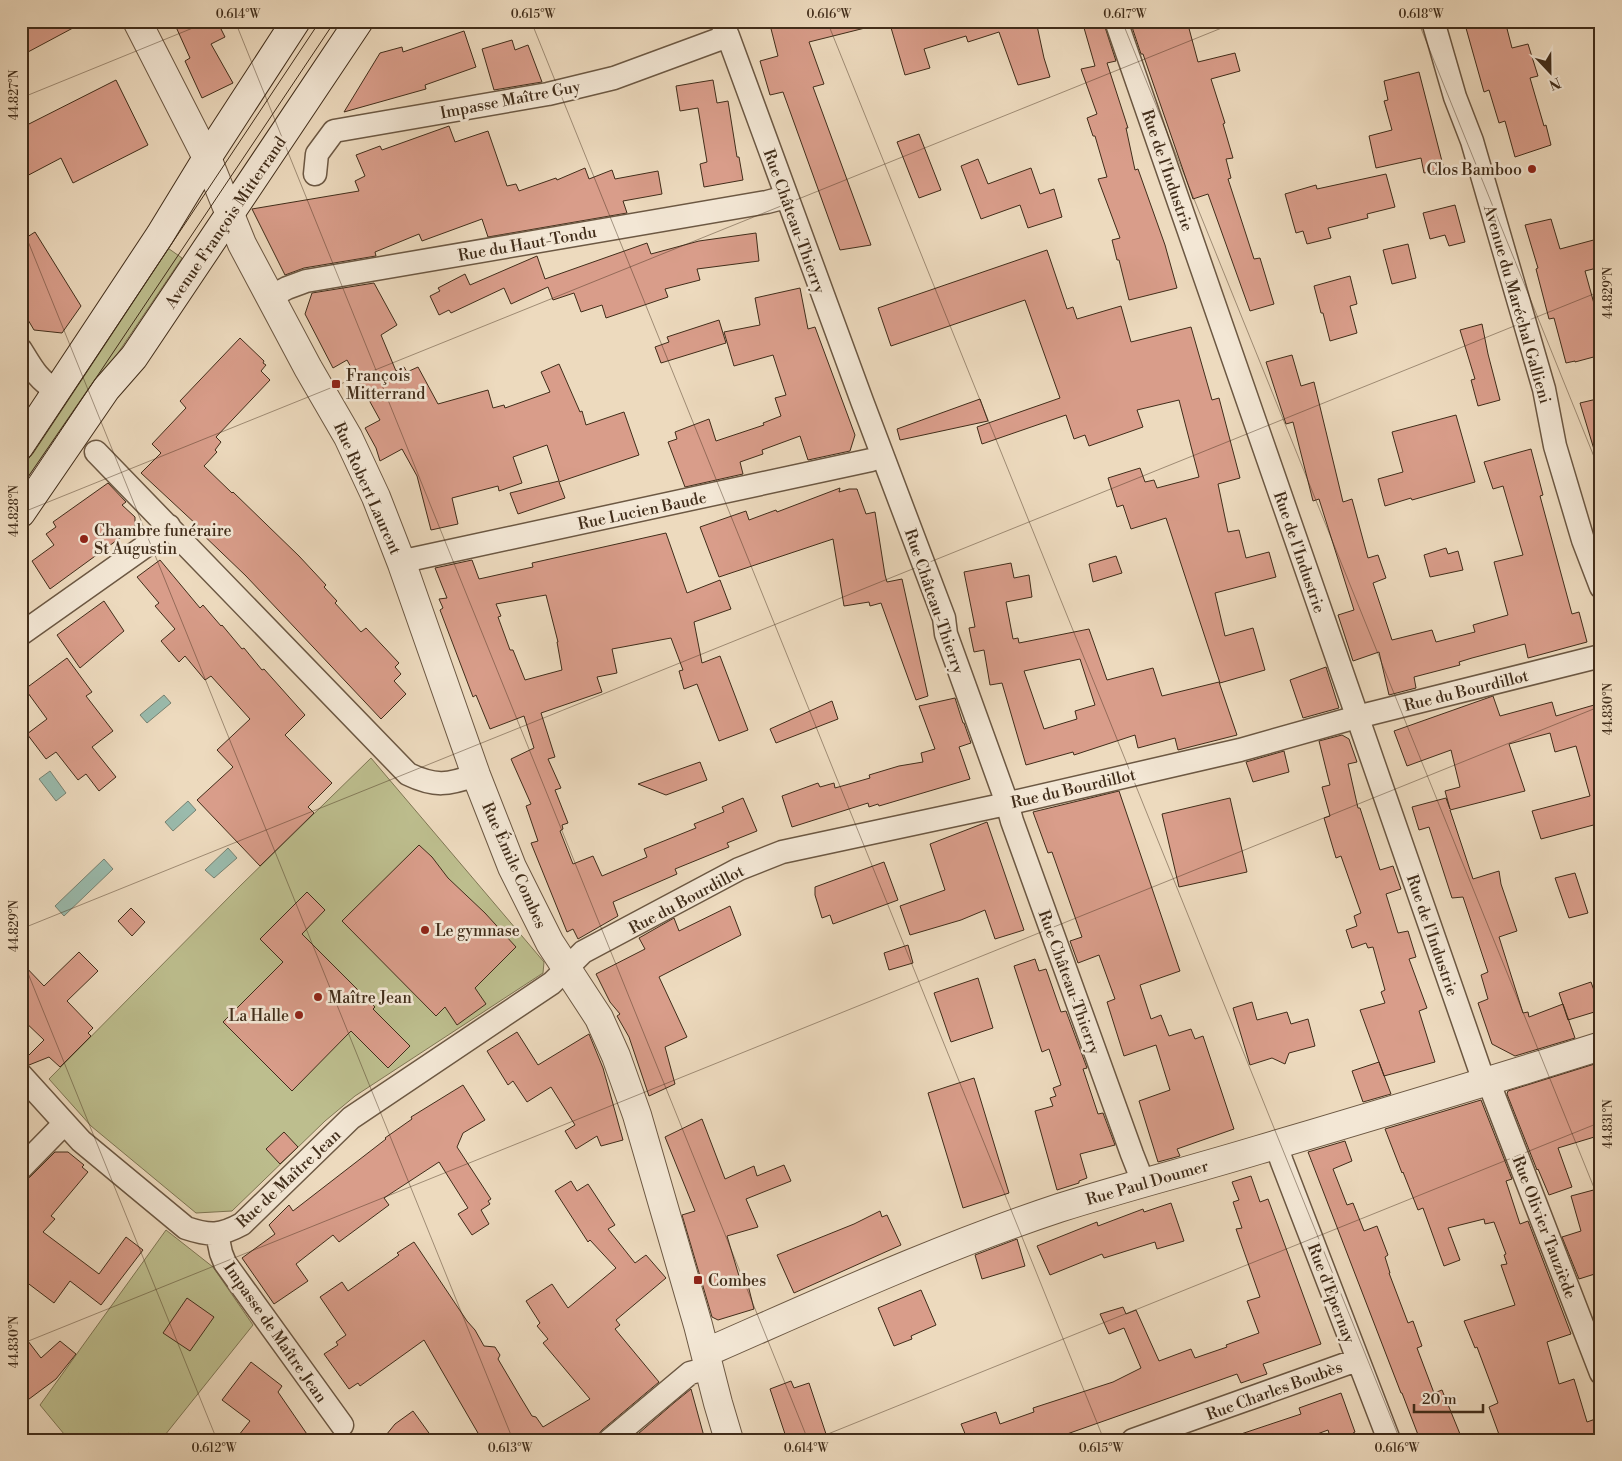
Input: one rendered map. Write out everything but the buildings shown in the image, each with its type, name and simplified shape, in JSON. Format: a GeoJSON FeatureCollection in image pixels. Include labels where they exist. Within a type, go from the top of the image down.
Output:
{"type":"FeatureCollection","features":[{"type":"Feature","properties":{"kind":"street"},"geometry":{"type":"LineString","coordinates":[[137,21],[207,158]]}},
{"type":"Feature","properties":{"kind":"street"},"geometry":{"type":"LineString","coordinates":[[21,445],[160,234],[296,21]]}},
{"type":"Feature","properties":{"kind":"street","name":"Avenue François Mitterrand"},"geometry":{"type":"LineString","coordinates":[[21,513],[106,390],[134,356],[359,21]]}},
{"type":"Feature","properties":{"kind":"street","name":"Rue de l'Industrie"},"geometry":{"type":"LineString","coordinates":[[1116,21],[1481,1073],[1487,1082]]}},
{"type":"Feature","properties":{"kind":"street","name":"Avenue du Maréchal Gallieni"},"geometry":{"type":"LineString","coordinates":[[1433,21],[1455,97],[1472,140],[1544,389],[1555,446],[1563,474],[1583,540],[1601,587]]}},
{"type":"Feature","properties":{"kind":"street","name":"Impasse Maître Guy"},"geometry":{"type":"LineString","coordinates":[[315,174],[317,154],[334,131],[548,94],[614,78],[725,29]]}},
{"type":"Feature","properties":{"kind":"street","name":"Rue Château-Thierry"},"geometry":{"type":"LineString","coordinates":[[725,29],[882,456],[944,618],[946,634],[1143,1182]]}},
{"type":"Feature","properties":{"kind":"street","name":"Rue Robert Laurent"},"geometry":{"type":"LineString","coordinates":[[207,158],[242,244],[348,437],[376,497],[402,564],[476,775]]}},
{"type":"Feature","properties":{"kind":"street","name":"Rue du Haut-Tondu"},"geometry":{"type":"LineString","coordinates":[[270,297],[306,281],[767,202],[786,197]]}},
{"type":"Feature","properties":{"kind":"street"},"geometry":{"type":"LineString","coordinates":[[21,350],[36,375],[57,391]]}},
{"type":"Feature","properties":{"kind":"street"},"geometry":{"type":"LineString","coordinates":[[96,452],[408,774],[424,782],[442,784],[476,775]]}},
{"type":"Feature","properties":{"kind":"street","name":"Rue Lucien Baude"},"geometry":{"type":"LineString","coordinates":[[402,564],[413,559],[871,460],[882,456]]}},
{"type":"Feature","properties":{"kind":"street"},"geometry":{"type":"LineString","coordinates":[[21,634],[154,540],[168,526]]}},
{"type":"Feature","properties":{"kind":"street","name":"Rue du Bourdillot"},"geometry":{"type":"LineString","coordinates":[[566,969],[583,952],[739,869],[782,852],[1240,750],[1357,717],[1601,656]]}},
{"type":"Feature","properties":{"kind":"street","name":"Rue Émile Combes"},"geometry":{"type":"LineString","coordinates":[[476,775],[512,867],[550,944],[599,1018],[616,1056],[637,1115],[729,1440]]}},
{"type":"Feature","properties":{"kind":"street","name":"Rue de Maître Jean"},"geometry":{"type":"LineString","coordinates":[[21,1076],[81,1141],[186,1228],[205,1234],[217,1234],[242,1224],[352,1118],[552,983],[566,969]]}},
{"type":"Feature","properties":{"kind":"street","name":"Rue Paul Doumer"},"geometry":{"type":"LineString","coordinates":[[707,1359],[714,1349],[957,1244],[1143,1182],[1276,1145],[1601,1046]]}},
{"type":"Feature","properties":{"kind":"street","name":"Rue Olivier Tauziède"},"geometry":{"type":"LineString","coordinates":[[1487,1082],[1601,1373]]}},
{"type":"Feature","properties":{"kind":"street"},"geometry":{"type":"LineString","coordinates":[[21,1168],[64,1124]]}},
{"type":"Feature","properties":{"kind":"street","name":"Rue d'Epernay"},"geometry":{"type":"LineString","coordinates":[[1276,1145],[1389,1440]]}},
{"type":"Feature","properties":{"kind":"street","name":"Impasse de Maître Jean"},"geometry":{"type":"LineString","coordinates":[[217,1234],[221,1253],[226,1263],[342,1425]]}},
{"type":"Feature","properties":{"kind":"street"},"geometry":{"type":"LineString","coordinates":[[610,1440],[707,1359]]}},
{"type":"Feature","properties":{"kind":"street","name":"Rue Charles Boubès"},"geometry":{"type":"LineString","coordinates":[[1133,1440],[1358,1360]]}},
{"type":"Feature","properties":{"kind":"green space"},"geometry":{"type":"Polygon","coordinates":[[[165,246],[182,258],[21,497],[21,457],[165,246]]]}},
{"type":"Feature","properties":{"kind":"green space","name":"Maître Jean"},"geometry":{"type":"Polygon","coordinates":[[[371,758],[544,962],[543,973],[355,1096],[325,1121],[232,1211],[196,1213],[91,1126],[49,1079],[239,887],[371,758]]]}},
{"type":"Feature","properties":{"kind":"green space"},"geometry":{"type":"Polygon","coordinates":[[[166,1230],[213,1267],[253,1325],[161,1440],[137,1440],[128,1433],[122,1440],[69,1440],[40,1405],[166,1230]]]}},
{"type":"Feature","properties":{"kind":"shaded area"},"geometry":{"type":"Polygon","coordinates":[[[164,695],[171,703],[147,723],[140,715],[164,695]]]}},
{"type":"Feature","properties":{"kind":"shaded area"},"geometry":{"type":"Polygon","coordinates":[[[50,771],[66,793],[56,801],[39,779],[50,771]]]}},
{"type":"Feature","properties":{"kind":"shaded area"},"geometry":{"type":"Polygon","coordinates":[[[188,801],[196,810],[173,831],[165,822],[188,801]]]}},
{"type":"Feature","properties":{"kind":"shaded area"},"geometry":{"type":"Polygon","coordinates":[[[228,848],[237,858],[214,878],[205,870],[228,848]]]}},
{"type":"Feature","properties":{"kind":"shaded area"},"geometry":{"type":"Polygon","coordinates":[[[104,859],[113,869],[64,916],[55,906],[104,859]]]}},
{"type":"Feature","properties":{"kind":"tram line"},"geometry":{"type":"LineString","coordinates":[[21,470],[320,21]]}},
{"type":"Feature","properties":{"kind":"tram line"},"geometry":{"type":"LineString","coordinates":[[21,490],[335,21]]}},
{"type":"Feature","properties":{"kind":"place","name":"Clos Bamboo"},"geometry":{"type":"Point","coordinates":[1532,169]}},
{"type":"Feature","properties":{"kind":"place","name":"François Mitterrand"},"geometry":{"type":"Point","coordinates":[336,384]}},
{"type":"Feature","properties":{"kind":"place","name":"Chambre funéraire St Augustin"},"geometry":{"type":"Point","coordinates":[84,539]}},
{"type":"Feature","properties":{"kind":"place","name":"Le gymnase"},"geometry":{"type":"Point","coordinates":[425,930]}},
{"type":"Feature","properties":{"kind":"place","name":"Maître Jean"},"geometry":{"type":"Point","coordinates":[318,997]}},
{"type":"Feature","properties":{"kind":"place","name":"La Halle"},"geometry":{"type":"Point","coordinates":[299,1015]}},
{"type":"Feature","properties":{"kind":"place","name":"Combes"},"geometry":{"type":"Point","coordinates":[698,1280]}}]}
